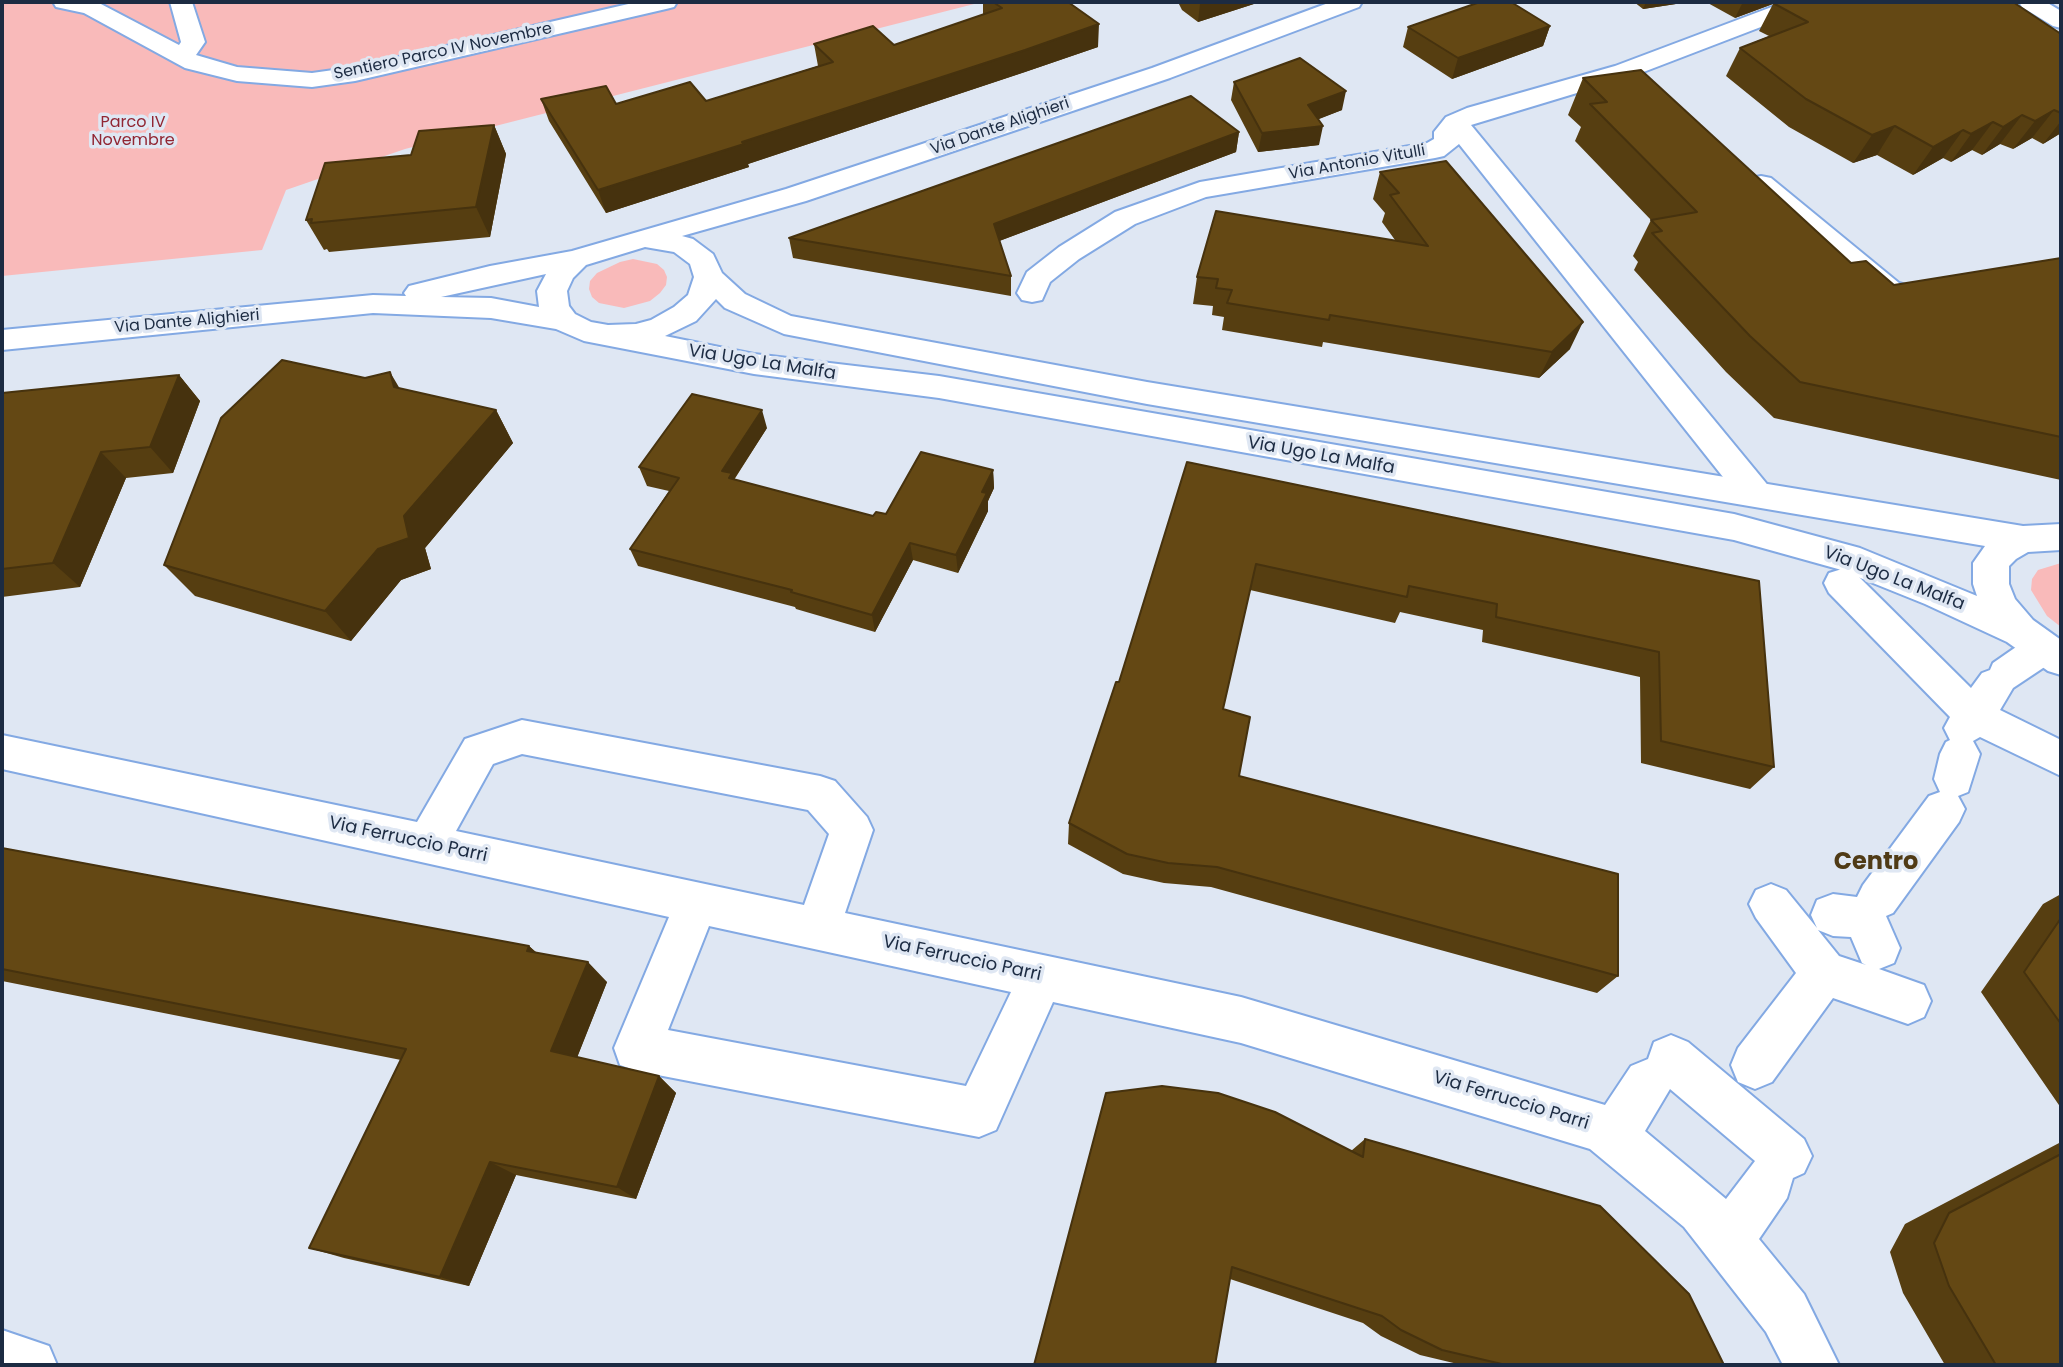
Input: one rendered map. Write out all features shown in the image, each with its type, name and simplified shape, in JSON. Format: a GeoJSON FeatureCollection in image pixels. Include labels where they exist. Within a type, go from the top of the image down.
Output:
{"type":"FeatureCollection","features":[{"type":"Feature","properties":{"kind":"street","name":"Sentiero Parco IV Novembre"},"geometry":{"type":"LineString","coordinates":[[64,2],[91,8],[183,57],[237,74],[312,80],[355,74],[666,2]]}},
{"type":"Feature","properties":{"kind":"street"},"geometry":{"type":"LineString","coordinates":[[181,2],[193,42],[183,57]]}},
{"type":"Feature","properties":{"kind":"street","name":"Via Dante Alighieri"},"geometry":{"type":"LineString","coordinates":[[644,238],[809,191],[1161,73],[1351,2]]}},
{"type":"Feature","properties":{"kind":"street"},"geometry":{"type":"LineString","coordinates":[[1754,492],[1455,122],[1476,113],[1624,71],[1805,2]]}},
{"type":"Feature","properties":{"kind":"street"},"geometry":{"type":"LineString","coordinates":[[2030,2],[2061,21]]}},
{"type":"Feature","properties":{"kind":"street"},"geometry":{"type":"LineString","coordinates":[[1624,71],[1646,88]]}},
{"type":"Feature","properties":{"kind":"street","name":"Via Antonio Vitulli"},"geometry":{"type":"LineString","coordinates":[[1032,293],[1037,278],[1069,253],[1125,218],[1200,190],[1435,150],[1447,142],[1447,132],[1455,122]]}},
{"type":"Feature","properties":{"kind":"street"},"geometry":{"type":"LineString","coordinates":[[1742,168],[1892,293],[1918,288]]}},
{"type":"Feature","properties":{"kind":"street"},"geometry":{"type":"LineString","coordinates":[[644,238],[682,245],[703,260],[709,277],[701,299],[685,314],[662,327],[636,334],[608,335],[583,331],[564,321],[491,308],[373,304],[490,275],[576,259],[644,238]]}},
{"type":"Feature","properties":{"kind":"street"},"geometry":{"type":"LineString","coordinates":[[564,321],[554,307],[552,291],[560,274],[576,259]]}},
{"type":"Feature","properties":{"kind":"street","name":"Via Ugo La Malfa"},"geometry":{"type":"LineString","coordinates":[[709,277],[735,301],[784,324],[1147,393],[1754,492],[2023,539],[2061,537]]}},
{"type":"Feature","properties":{"kind":"street","name":"Via Dante Alighieri"},"geometry":{"type":"LineString","coordinates":[[2,340],[373,304]]}},
{"type":"Feature","properties":{"kind":"street","name":"Via Ugo La Malfa"},"geometry":{"type":"LineString","coordinates":[[608,335],[754,364],[939,387],[1734,527],[1847,558],[1938,594],[2041,647]]}},
{"type":"Feature","properties":{"kind":"street"},"geometry":{"type":"LineString","coordinates":[[1878,899],[2001,679],[2041,647],[2000,607],[1991,584],[1992,564],[2003,548],[2023,539]]}},
{"type":"Feature","properties":{"kind":"street"},"geometry":{"type":"LineString","coordinates":[[1842,583],[1959,757]]}},
{"type":"Feature","properties":{"kind":"street"},"geometry":{"type":"LineString","coordinates":[[427,844],[479,751],[522,737],[820,794],[852,830],[818,928]]}},
{"type":"Feature","properties":{"kind":"street","name":"Via Ferruccio Parri"},"geometry":{"type":"LineString","coordinates":[[2,752],[1241,1020],[1604,1129],[1702,1209],[1785,1313],[1812,1365]]}},
{"type":"Feature","properties":{"kind":"street"},"geometry":{"type":"LineString","coordinates":[[1959,757],[2061,759]]}},
{"type":"Feature","properties":{"kind":"street"},"geometry":{"type":"LineString","coordinates":[[697,902],[637,1048],[979,1113],[1041,976]]}},
{"type":"Feature","properties":{"kind":"street"},"geometry":{"type":"LineString","coordinates":[[1771,904],[1824,973],[1908,1000]]}},
{"type":"Feature","properties":{"kind":"street"},"geometry":{"type":"LineString","coordinates":[[1833,915],[1864,918],[1878,948]]}},
{"type":"Feature","properties":{"kind":"street"},"geometry":{"type":"LineString","coordinates":[[1755,1065],[1824,973]]}},
{"type":"Feature","properties":{"kind":"street"},"geometry":{"type":"LineString","coordinates":[[1613,1136],[1660,1071],[1778,1168],[1728,1241]]}},
{"type":"Feature","properties":{"kind":"street"},"geometry":{"type":"LineString","coordinates":[[2,1357],[30,1365]]}},
{"type":"Feature","properties":{"kind":"green space","name":"Parco IV Novembre"},"geometry":{"type":"Polygon","coordinates":[[[2,2],[982,2],[405,149],[286,190],[262,250],[2,276],[2,2]]]}},
{"type":"Feature","properties":{"kind":"green space"},"geometry":{"type":"Polygon","coordinates":[[[633,259],[657,264],[664,270],[666,285],[660,293],[650,301],[624,308],[599,303],[592,297],[590,281],[597,273],[633,259]]]}},
{"type":"Feature","properties":{"kind":"green space"},"geometry":{"type":"Polygon","coordinates":[[[2061,563],[2061,627],[2047,616],[2031,590],[2032,579],[2038,570],[2061,563]]]}},
{"type":"Feature","properties":{"kind":"building"},"geometry":{"type":"Polygon","coordinates":[[[993,2],[1068,2],[1099,24],[742,142],[744,144],[598,190],[541,99],[606,86],[616,104],[690,82],[706,101],[833,62],[814,44],[873,26],[894,45],[1002,8],[993,2]]]}},
{"type":"Feature","properties":{"kind":"building"},"geometry":{"type":"Polygon","coordinates":[[[1480,2],[1511,2],[1550,26],[1458,58],[1408,27],[1480,2]]]}},
{"type":"Feature","properties":{"kind":"building"},"geometry":{"type":"Polygon","coordinates":[[[2013,2],[2061,34],[2061,113],[2054,110],[2035,121],[2022,115],[2003,127],[1993,122],[1971,134],[1963,130],[1933,147],[1895,126],[1872,135],[1806,99],[1740,48],[1808,22],[1773,3],[2013,2]]]}},
{"type":"Feature","properties":{"kind":"building"},"geometry":{"type":"Polygon","coordinates":[[[1300,58],[1346,91],[1308,105],[1323,126],[1262,133],[1234,82],[1300,58]]]}},
{"type":"Feature","properties":{"kind":"building"},"geometry":{"type":"Polygon","coordinates":[[[1641,70],[1851,263],[1866,261],[1894,285],[2061,258],[2061,437],[1800,382],[1750,336],[1652,233],[1662,231],[1651,220],[1697,212],[1590,104],[1607,102],[1583,78],[1641,70]]]}},
{"type":"Feature","properties":{"kind":"building"},"geometry":{"type":"Polygon","coordinates":[[[1191,96],[1239,132],[994,224],[1011,276],[789,238],[1191,96]]]}},
{"type":"Feature","properties":{"kind":"building"},"geometry":{"type":"Polygon","coordinates":[[[494,125],[476,207],[311,223],[312,219],[306,220],[325,163],[411,155],[419,131],[494,125]]]}},
{"type":"Feature","properties":{"kind":"building"},"geometry":{"type":"Polygon","coordinates":[[[1446,161],[1583,322],[1552,352],[1330,315],[1329,320],[1227,303],[1232,290],[1216,288],[1218,279],[1197,277],[1216,211],[1428,246],[1390,195],[1399,193],[1380,172],[1446,161]]]}},
{"type":"Feature","properties":{"kind":"building"},"geometry":{"type":"Polygon","coordinates":[[[282,360],[365,378],[390,372],[394,387],[496,410],[404,516],[409,538],[378,549],[325,611],[164,565],[221,418],[282,360]]]}},
{"type":"Feature","properties":{"kind":"building"},"geometry":{"type":"Polygon","coordinates":[[[179,375],[150,447],[101,452],[53,563],[2,569],[2,393],[179,375]]]}},
{"type":"Feature","properties":{"kind":"building"},"geometry":{"type":"Polygon","coordinates":[[[692,394],[762,410],[722,471],[732,473],[729,478],[873,516],[876,512],[886,514],[921,452],[993,470],[982,492],[987,493],[956,555],[910,543],[872,615],[791,592],[792,590],[630,549],[679,478],[639,467],[692,394]]]}},
{"type":"Feature","properties":{"kind":"building"},"geometry":{"type":"Polygon","coordinates":[[[1187,462],[1759,581],[1774,767],[1661,741],[1659,652],[1496,617],[1497,604],[1409,586],[1407,597],[1256,564],[1223,709],[1250,717],[1239,776],[1618,874],[1618,976],[1217,867],[1168,863],[1127,854],[1069,823],[1116,682],[1119,682],[1187,462]]]}},
{"type":"Feature","properties":{"kind":"building"},"geometry":{"type":"Polygon","coordinates":[[[2,848],[529,946],[527,951],[588,962],[551,1051],[659,1076],[617,1187],[490,1162],[440,1277],[309,1248],[406,1049],[2,969],[2,848]]]}},
{"type":"Feature","properties":{"kind":"building"},"geometry":{"type":"Polygon","coordinates":[[[2061,918],[2061,1024],[2024,972],[2061,918]]]}},
{"type":"Feature","properties":{"kind":"building"},"geometry":{"type":"Polygon","coordinates":[[[1162,1086],[1218,1093],[1275,1112],[1363,1157],[1365,1139],[1600,1206],[1689,1294],[1724,1365],[1506,1365],[1442,1350],[1401,1330],[1382,1316],[1232,1267],[1215,1365],[1034,1365],[1106,1093],[1162,1086]]]}},
{"type":"Feature","properties":{"kind":"building"},"geometry":{"type":"Polygon","coordinates":[[[2061,1154],[2061,1365],[1996,1365],[1949,1286],[1934,1243],[1949,1213],[2061,1154]]]}},
{"type":"Feature","properties":{"kind":"district","name":"Centro"},"geometry":{"type":"Point","coordinates":[1876,863]}}]}
